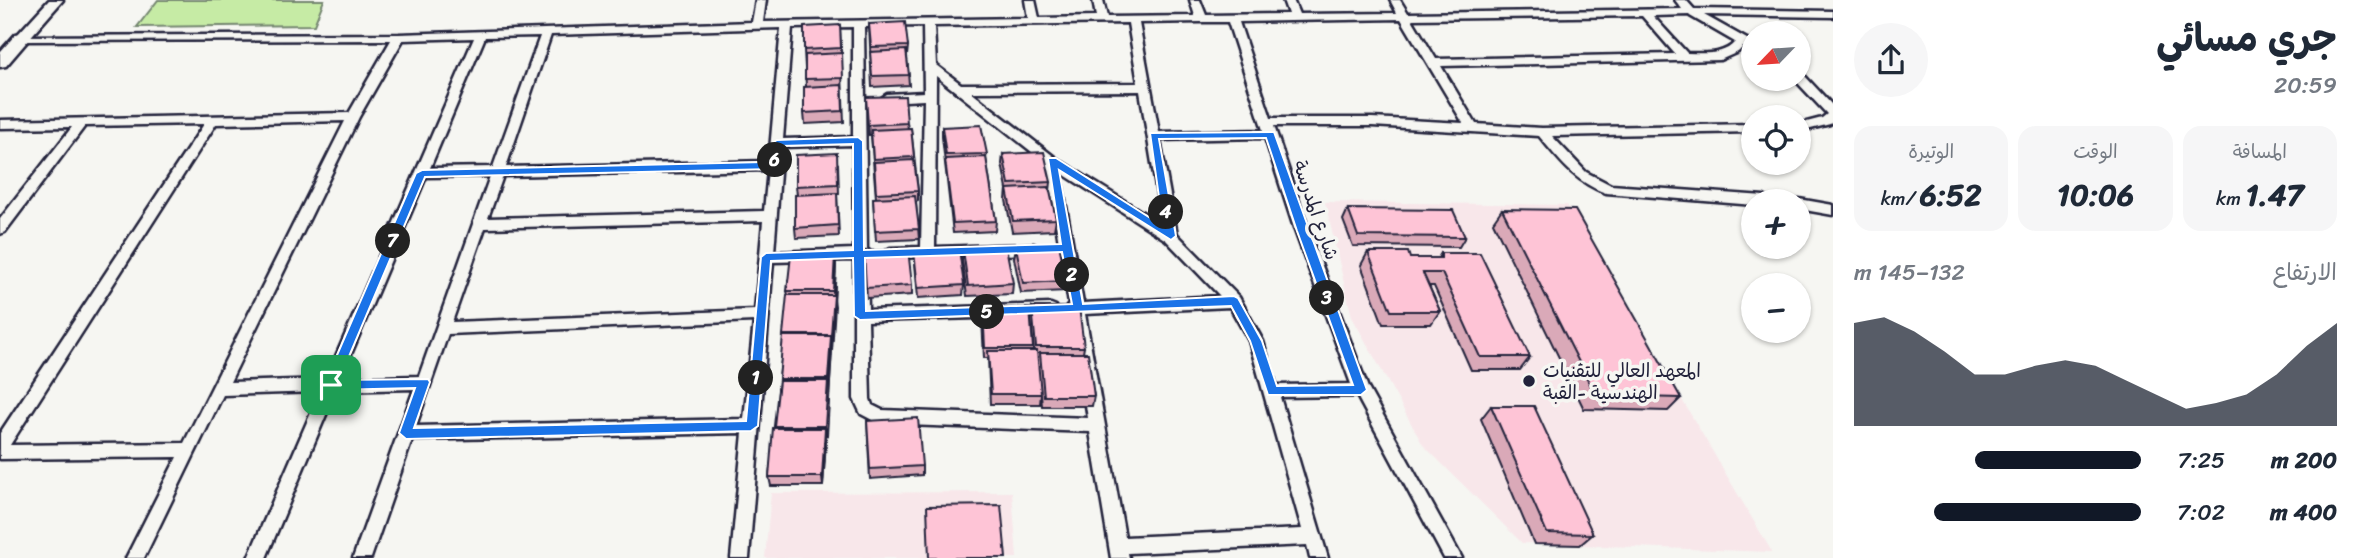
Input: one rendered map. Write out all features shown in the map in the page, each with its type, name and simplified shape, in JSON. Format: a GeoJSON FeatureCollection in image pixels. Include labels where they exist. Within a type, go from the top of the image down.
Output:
{"type":"FeatureCollection","features":[{"type":"Feature","properties":{"kind":"main road"},"geometry":{"type":"LineString","coordinates":[[0,38],[22,38]]}},
{"type":"Feature","properties":{"kind":"main road"},"geometry":{"type":"LineString","coordinates":[[0,62],[22,38]]}},
{"type":"Feature","properties":{"kind":"street"},"geometry":{"type":"LineString","coordinates":[[22,38],[56,0]]}},
{"type":"Feature","properties":{"kind":"street"},"geometry":{"type":"LineString","coordinates":[[757,25],[761,0]]}},
{"type":"Feature","properties":{"kind":"street"},"geometry":{"type":"LineString","coordinates":[[1030,0],[1034,22]]}},
{"type":"Feature","properties":{"kind":"street"},"geometry":{"type":"LineString","coordinates":[[1098,0],[1102,20]]}},
{"type":"Feature","properties":{"kind":"street"},"geometry":{"type":"LineString","coordinates":[[1195,0],[1202,19]]}},
{"type":"Feature","properties":{"kind":"street"},"geometry":{"type":"LineString","coordinates":[[1288,0],[1295,17]]}},
{"type":"Feature","properties":{"kind":"street"},"geometry":{"type":"LineString","coordinates":[[1395,0],[1472,128]]}},
{"type":"Feature","properties":{"kind":"street"},"geometry":{"type":"LineString","coordinates":[[1680,0],[1691,12],[1741,40]]}},
{"type":"Feature","properties":{"kind":"street"},"geometry":{"type":"LineString","coordinates":[[1780,0],[1793,14]]}},
{"type":"Feature","properties":{"kind":"street"},"geometry":{"type":"LineString","coordinates":[[22,38],[399,37],[757,25],[1295,17],[1691,12],[1833,14]]}},
{"type":"Feature","properties":{"kind":"street"},"geometry":{"type":"LineString","coordinates":[[1645,13],[1685,58]]}},
{"type":"Feature","properties":{"kind":"street","name":"شارع المدرسة"},"geometry":{"type":"LineString","coordinates":[[1232,18],[1302,231],[1361,390],[1453,558]]}},
{"type":"Feature","properties":{"kind":"street"},"geometry":{"type":"LineString","coordinates":[[1133,20],[1171,236]]}},
{"type":"Feature","properties":{"kind":"street"},"geometry":{"type":"LineString","coordinates":[[928,23],[929,252]]}},
{"type":"Feature","properties":{"kind":"street"},"geometry":{"type":"LineString","coordinates":[[858,24],[860,316],[862,399],[866,408],[880,417],[1097,425]]}},
{"type":"Feature","properties":{"kind":"street"},"geometry":{"type":"LineString","coordinates":[[740,558],[787,25]]}},
{"type":"Feature","properties":{"kind":"street"},"geometry":{"type":"LineString","coordinates":[[362,558],[547,32]]}},
{"type":"Feature","properties":{"kind":"street"},"geometry":{"type":"LineString","coordinates":[[257,558],[481,34]]}},
{"type":"Feature","properties":{"kind":"street"},"geometry":{"type":"LineString","coordinates":[[135,558],[354,117],[399,37]]}},
{"type":"Feature","properties":{"kind":"street"},"geometry":{"type":"LineString","coordinates":[[1434,63],[1685,58],[1727,54],[1741,42]]}},
{"type":"Feature","properties":{"kind":"street"},"geometry":{"type":"LineString","coordinates":[[930,66],[1052,160],[1171,236],[1234,301],[1256,341],[1273,391],[1319,558]]}},
{"type":"Feature","properties":{"kind":"street"},"geometry":{"type":"LineString","coordinates":[[958,88],[1144,87]]}},
{"type":"Feature","properties":{"kind":"street"},"geometry":{"type":"LineString","coordinates":[[1811,90],[1833,115],[1826,121],[1811,125]]}},
{"type":"Feature","properties":{"kind":"street"},"geometry":{"type":"LineString","coordinates":[[858,99],[930,96]]}},
{"type":"Feature","properties":{"kind":"street"},"geometry":{"type":"LineString","coordinates":[[0,124],[354,117]]}},
{"type":"Feature","properties":{"kind":"street"},"geometry":{"type":"LineString","coordinates":[[0,229],[83,121]]}},
{"type":"Feature","properties":{"kind":"street"},"geometry":{"type":"LineString","coordinates":[[0,446],[212,121]]}},
{"type":"Feature","properties":{"kind":"street"},"geometry":{"type":"LineString","coordinates":[[1153,136],[1372,122],[1542,132],[1741,128]]}},
{"type":"Feature","properties":{"kind":"street"},"geometry":{"type":"LineString","coordinates":[[1542,132],[1585,180],[1596,187],[1741,199]]}},
{"type":"Feature","properties":{"kind":"street"},"geometry":{"type":"LineString","coordinates":[[777,143],[858,141]]}},
{"type":"Feature","properties":{"kind":"street"},"geometry":{"type":"LineString","coordinates":[[1052,160],[1119,551],[1312,537]]}},
{"type":"Feature","properties":{"kind":"street"},"geometry":{"type":"LineString","coordinates":[[422,173],[774,165]]}},
{"type":"Feature","properties":{"kind":"street"},"geometry":{"type":"LineString","coordinates":[[1811,207],[1833,210]]}},
{"type":"Feature","properties":{"kind":"street"},"geometry":{"type":"LineString","coordinates":[[480,223],[770,216]]}},
{"type":"Feature","properties":{"kind":"street"},"geometry":{"type":"LineString","coordinates":[[766,257],[1067,247]]}},
{"type":"Feature","properties":{"kind":"street"},"geometry":{"type":"LineString","coordinates":[[860,316],[1234,301]]}},
{"type":"Feature","properties":{"kind":"street"},"geometry":{"type":"LineString","coordinates":[[443,328],[761,315]]}},
{"type":"Feature","properties":{"kind":"street"},"geometry":{"type":"LineString","coordinates":[[219,389],[423,382]]}},
{"type":"Feature","properties":{"kind":"street"},"geometry":{"type":"LineString","coordinates":[[1273,391],[1361,390]]}},
{"type":"Feature","properties":{"kind":"street"},"geometry":{"type":"LineString","coordinates":[[406,433],[751,426]]}},
{"type":"Feature","properties":{"kind":"street"},"geometry":{"type":"LineString","coordinates":[[0,452],[190,450]]}},
{"type":"Feature","properties":{"kind":"shaded area","name":"المعهد العالي للتقنيات الهندسية -القبة"},"geometry":{"type":"Polygon","coordinates":[[[1325,202],[1567,205],[1772,552],[1522,543],[1423,445],[1352,317],[1325,202]]]}},
{"type":"Feature","properties":{"kind":"shaded area"},"geometry":{"type":"Polygon","coordinates":[[[1012,492],[1017,558],[765,558],[771,493],[1012,492]]]}},
{"type":"Feature","properties":{"kind":"green space"},"geometry":{"type":"Polygon","coordinates":[[[158,0],[324,0],[314,25],[137,27],[158,0]]]}},
{"type":"Feature","properties":{"kind":"building"},"geometry":{"type":"Polygon","coordinates":[[[905,22],[908,46],[871,47],[869,24],[905,22]]]}},
{"type":"Feature","properties":{"kind":"building"},"geometry":{"type":"Polygon","coordinates":[[[840,25],[841,48],[804,50],[804,27],[840,25]]]}},
{"type":"Feature","properties":{"kind":"building"},"geometry":{"type":"Polygon","coordinates":[[[906,50],[909,75],[872,76],[870,52],[906,50]]]}},
{"type":"Feature","properties":{"kind":"building"},"geometry":{"type":"Polygon","coordinates":[[[842,53],[843,78],[805,79],[805,55],[842,53]]]}},
{"type":"Feature","properties":{"kind":"building"},"geometry":{"type":"Polygon","coordinates":[[[842,85],[843,111],[804,113],[804,87],[842,85]]]}},
{"type":"Feature","properties":{"kind":"building"},"geometry":{"type":"Polygon","coordinates":[[[905,96],[907,123],[868,125],[866,97],[905,96]]]}},
{"type":"Feature","properties":{"kind":"building"},"geometry":{"type":"Polygon","coordinates":[[[981,125],[987,154],[946,155],[942,127],[981,125]]]}},
{"type":"Feature","properties":{"kind":"building"},"geometry":{"type":"Polygon","coordinates":[[[911,128],[914,157],[873,159],[871,130],[911,128]]]}},
{"type":"Feature","properties":{"kind":"building"},"geometry":{"type":"Polygon","coordinates":[[[1044,152],[1051,182],[1009,184],[1003,154],[1044,152]]]}},
{"type":"Feature","properties":{"kind":"building"},"geometry":{"type":"Polygon","coordinates":[[[837,153],[838,184],[796,186],[796,155],[837,153]]]}},
{"type":"Feature","properties":{"kind":"building"},"geometry":{"type":"Polygon","coordinates":[[[986,157],[996,221],[953,223],[945,159],[986,157]]]}},
{"type":"Feature","properties":{"kind":"building"},"geometry":{"type":"Polygon","coordinates":[[[914,160],[918,191],[876,193],[874,162],[914,160]]]}},
{"type":"Feature","properties":{"kind":"building"},"geometry":{"type":"Polygon","coordinates":[[[1049,187],[1056,219],[1013,221],[1007,189],[1049,187]]]}},
{"type":"Feature","properties":{"kind":"building"},"geometry":{"type":"Polygon","coordinates":[[[837,193],[838,225],[795,228],[795,195],[837,193]]]}},
{"type":"Feature","properties":{"kind":"building"},"geometry":{"type":"Polygon","coordinates":[[[915,196],[919,229],[875,231],[873,198],[915,196]]]}},
{"type":"Feature","properties":{"kind":"building"},"geometry":{"type":"Polygon","coordinates":[[[1348,209],[1453,210],[1465,237],[1358,236],[1348,209]]]}},
{"type":"Feature","properties":{"kind":"building"},"geometry":{"type":"Polygon","coordinates":[[[1502,209],[1575,210],[1681,398],[1596,396],[1502,209]]]}},
{"type":"Feature","properties":{"kind":"building"},"geometry":{"type":"Polygon","coordinates":[[[1059,245],[1067,281],[1023,283],[1016,247],[1059,245]]]}},
{"type":"Feature","properties":{"kind":"building"},"geometry":{"type":"Polygon","coordinates":[[[1006,247],[1013,283],[968,286],[963,250],[1006,247]]]}},
{"type":"Feature","properties":{"kind":"building"},"geometry":{"type":"Polygon","coordinates":[[[908,249],[912,285],[866,288],[864,251],[908,249]]]}},
{"type":"Feature","properties":{"kind":"building"},"geometry":{"type":"Polygon","coordinates":[[[959,249],[964,285],[918,288],[914,251],[959,249]]]}},
{"type":"Feature","properties":{"kind":"building"},"geometry":{"type":"Polygon","coordinates":[[[1368,252],[1408,252],[1410,258],[1441,258],[1441,253],[1480,253],[1530,357],[1480,357],[1442,273],[1423,273],[1440,311],[1391,311],[1368,252]]]}},
{"type":"Feature","properties":{"kind":"building"},"geometry":{"type":"Polygon","coordinates":[[[791,255],[835,255],[833,291],[787,291],[791,255]]]}},
{"type":"Feature","properties":{"kind":"building"},"geometry":{"type":"Polygon","coordinates":[[[787,295],[834,295],[831,335],[783,335],[787,295]]]}},
{"type":"Feature","properties":{"kind":"building"},"geometry":{"type":"Polygon","coordinates":[[[1032,307],[1079,307],[1084,347],[1036,347],[1032,307]]]}},
{"type":"Feature","properties":{"kind":"building"},"geometry":{"type":"Polygon","coordinates":[[[983,308],[1030,308],[1033,348],[985,348],[983,308]]]}},
{"type":"Feature","properties":{"kind":"building"},"geometry":{"type":"Polygon","coordinates":[[[783,336],[831,336],[828,379],[779,379],[783,336]]]}},
{"type":"Feature","properties":{"kind":"building"},"geometry":{"type":"Polygon","coordinates":[[[988,351],[1037,351],[1041,394],[991,394],[988,351]]]}},
{"type":"Feature","properties":{"kind":"building"},"geometry":{"type":"Polygon","coordinates":[[[1040,353],[1088,353],[1094,396],[1044,396],[1040,353]]]}},
{"type":"Feature","properties":{"kind":"building"},"geometry":{"type":"Polygon","coordinates":[[[779,381],[828,381],[825,426],[774,426],[779,381]]]}},
{"type":"Feature","properties":{"kind":"building"},"geometry":{"type":"Polygon","coordinates":[[[1491,406],[1534,406],[1593,534],[1547,533],[1491,406]]]}},
{"type":"Feature","properties":{"kind":"building"},"geometry":{"type":"Polygon","coordinates":[[[918,418],[922,466],[870,469],[867,421],[918,418]]]}},
{"type":"Feature","properties":{"kind":"building"},"geometry":{"type":"Polygon","coordinates":[[[773,428],[825,428],[822,477],[769,477],[773,428]]]}},
{"type":"Feature","properties":{"kind":"building"},"geometry":{"type":"Polygon","coordinates":[[[1001,505],[1006,558],[929,558],[927,506],[1001,505]]]}},
{"type":"Feature","properties":{"kind":"place","name":"المعهد العالي للتقنيات الهندسية -القبة"},"geometry":{"type":"Point","coordinates":[1529,381]}},
{"type":"Feature","properties":{"kind":"route"},"geometry":{"type":"LineString","coordinates":[[331,385],[422,173],[774,165],[777,143],[858,141],[859,254],[860,316],[1079,309],[1052,160],[1171,236],[1153,136],[1270,134],[1302,231],[1361,390],[1273,391],[1247,320],[1234,301],[1079,309],[1067,247],[998,250],[859,254],[766,257],[751,426],[406,433],[423,382],[331,385]]}}]}
